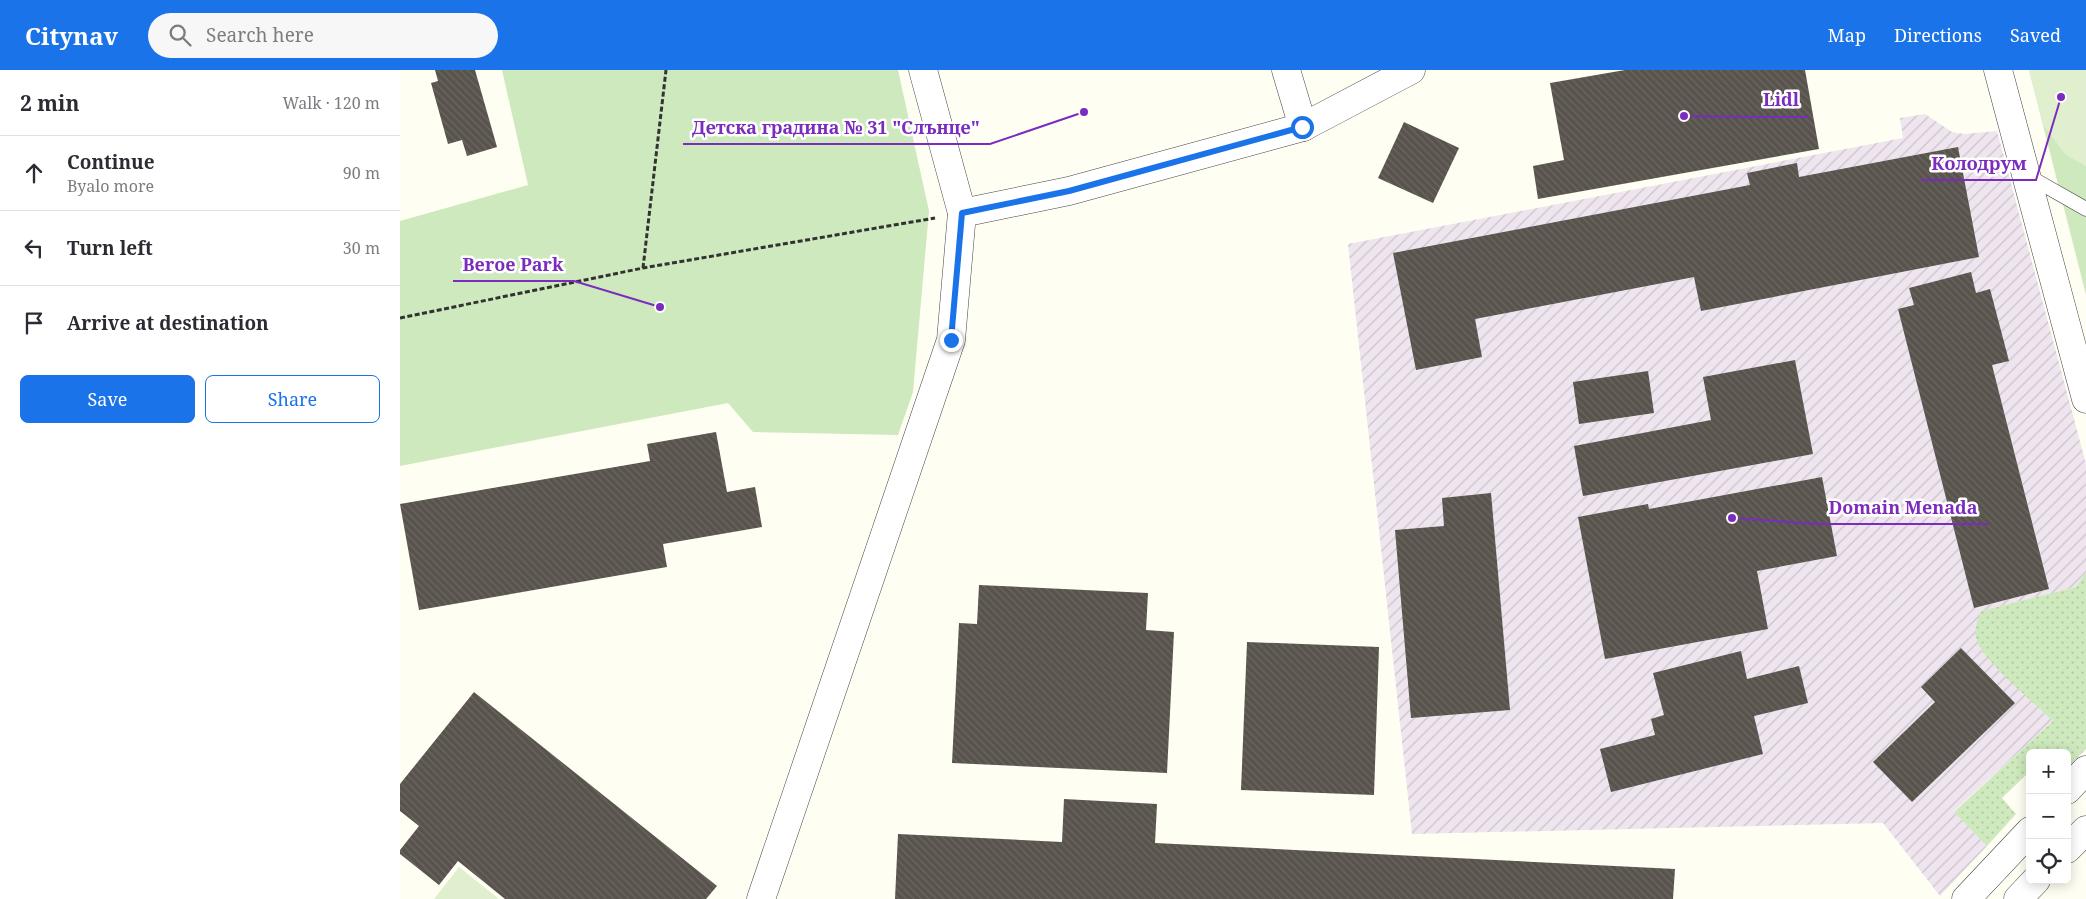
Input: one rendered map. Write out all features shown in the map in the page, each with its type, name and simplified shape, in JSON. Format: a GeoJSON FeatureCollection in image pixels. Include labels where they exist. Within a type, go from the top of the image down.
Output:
{"type":"FeatureCollection","features":[{"type":"Feature","properties":{"kind":"street"},"geometry":{"type":"LineString","coordinates":[[761,899],[951,340],[962,213],[923,70]]}},
{"type":"Feature","properties":{"kind":"street"},"geometry":{"type":"LineString","coordinates":[[1286,70],[1302,127]]}},
{"type":"Feature","properties":{"kind":"street"},"geometry":{"type":"LineString","coordinates":[[962,213],[1069,191],[1302,127],[1410,70]]}},
{"type":"Feature","properties":{"kind":"street"},"geometry":{"type":"LineString","coordinates":[[1998,70],[2086,400]]}},
{"type":"Feature","properties":{"kind":"street"},"geometry":{"type":"LineString","coordinates":[[2071,786],[2086,770]]}},
{"type":"Feature","properties":{"kind":"street"},"geometry":{"type":"LineString","coordinates":[[2071,845],[2086,830]]}},
{"type":"Feature","properties":{"kind":"street"},"geometry":{"type":"LineString","coordinates":[[1966,899],[2026,835]]}},
{"type":"Feature","properties":{"kind":"street"},"geometry":{"type":"LineString","coordinates":[[2018,899],[2032,884]]}},
{"type":"Feature","properties":{"kind":"lane"},"geometry":{"type":"LineString","coordinates":[[2025,174],[2086,209]]}},
{"type":"Feature","properties":{"kind":"path"},"geometry":{"type":"LineString","coordinates":[[643,268],[666,70]]}},
{"type":"Feature","properties":{"kind":"path"},"geometry":{"type":"LineString","coordinates":[[400,318],[643,268],[962,213]]}},
{"type":"Feature","properties":{"kind":"shaded area"},"geometry":{"type":"Polygon","coordinates":[[[1925,114],[1952,132],[1964,134],[1997,131],[2086,464],[2086,572],[2076,587],[1981,611],[1982,650],[1995,666],[2053,721],[1954,811],[1987,846],[1940,896],[1883,823],[1412,834],[1348,244],[1903,138],[1900,118],[1925,114]]]}},
{"type":"Feature","properties":{"kind":"green space"},"geometry":{"type":"Polygon","coordinates":[[[502,70],[898,70],[929,211],[913,392],[898,435],[753,432],[728,403],[400,466],[400,221],[528,185],[502,70]]]}},
{"type":"Feature","properties":{"kind":"green space"},"geometry":{"type":"Polygon","coordinates":[[[2029,70],[2086,70],[2086,295],[2029,70]]]}},
{"type":"Feature","properties":{"kind":"green space"},"geometry":{"type":"Polygon","coordinates":[[[2029,70],[2086,70],[2086,166],[2066,155],[2043,125],[2029,70]]]}},
{"type":"Feature","properties":{"kind":"green space"},"geometry":{"type":"Polygon","coordinates":[[[2086,572],[2086,749],[2071,764],[2071,749],[2026,749],[2026,775],[2002,798],[2016,814],[1987,846],[1954,812],[2053,721],[1987,657],[1975,635],[1978,618],[1981,611],[2076,587],[2086,572]]]}},
{"type":"Feature","properties":{"kind":"green space"},"geometry":{"type":"Polygon","coordinates":[[[459,867],[499,899],[434,899],[459,867]]]}},
{"type":"Feature","properties":{"kind":"building"},"geometry":{"type":"Polygon","coordinates":[[[435,70],[475,70],[497,147],[467,156],[462,140],[448,144],[431,83],[438,81],[435,70]]]}},
{"type":"Feature","properties":{"kind":"building"},"geometry":{"type":"Polygon","coordinates":[[[1625,70],[1805,70],[1819,149],[1538,199],[1533,166],[1564,160],[1550,83],[1625,70]]]}},
{"type":"Feature","properties":{"kind":"building"},"geometry":{"type":"Polygon","coordinates":[[[1404,122],[1459,148],[1433,203],[1378,178],[1404,122]]]}},
{"type":"Feature","properties":{"kind":"building"},"geometry":{"type":"Polygon","coordinates":[[[1958,147],[1979,257],[1701,311],[1694,277],[1475,319],[1482,357],[1416,370],[1393,253],[1750,185],[1747,173],[1797,163],[1799,177],[1958,147]]]}},
{"type":"Feature","properties":{"kind":"building"},"geometry":{"type":"Polygon","coordinates":[[[1971,272],[1976,293],[1990,289],[2009,361],[1992,365],[2049,589],[1974,608],[1898,309],[1914,305],[1909,288],[1971,272]]]}},
{"type":"Feature","properties":{"kind":"building"},"geometry":{"type":"Polygon","coordinates":[[[1795,360],[1813,454],[1583,496],[1574,446],[1711,420],[1703,377],[1795,360]]]}},
{"type":"Feature","properties":{"kind":"building"},"geometry":{"type":"Polygon","coordinates":[[[1648,371],[1654,413],[1579,424],[1573,382],[1648,371]]]}},
{"type":"Feature","properties":{"kind":"building"},"geometry":{"type":"Polygon","coordinates":[[[716,432],[727,492],[755,487],[762,527],[663,544],[667,567],[419,610],[400,504],[650,461],[647,444],[716,432]]]}},
{"type":"Feature","properties":{"kind":"building"},"geometry":{"type":"Polygon","coordinates":[[[1822,477],[1837,556],[1757,571],[1768,629],[1605,659],[1578,517],[1648,504],[1649,509],[1822,477]]]}},
{"type":"Feature","properties":{"kind":"building"},"geometry":{"type":"Polygon","coordinates":[[[1491,493],[1510,710],[1411,718],[1395,530],[1444,526],[1442,498],[1491,493]]]}},
{"type":"Feature","properties":{"kind":"building"},"geometry":{"type":"Polygon","coordinates":[[[979,585],[1148,593],[1146,630],[1174,632],[1167,773],[952,763],[959,623],[977,624],[979,585]]]}},
{"type":"Feature","properties":{"kind":"building"},"geometry":{"type":"Polygon","coordinates":[[[1247,642],[1379,647],[1374,795],[1241,790],[1247,642]]]}},
{"type":"Feature","properties":{"kind":"building"},"geometry":{"type":"Polygon","coordinates":[[[1961,648],[2015,703],[1912,802],[1873,762],[1935,702],[1921,687],[1961,648]]]}},
{"type":"Feature","properties":{"kind":"building"},"geometry":{"type":"Polygon","coordinates":[[[1741,651],[1747,679],[1799,666],[1808,703],[1754,716],[1763,754],[1611,792],[1600,749],[1655,735],[1651,719],[1664,715],[1653,673],[1741,651]]]}},
{"type":"Feature","properties":{"kind":"building"},"geometry":{"type":"Polygon","coordinates":[[[474,692],[717,886],[706,899],[505,899],[458,861],[439,885],[400,854],[400,850],[419,826],[400,811],[400,784],[474,692]]]}},
{"type":"Feature","properties":{"kind":"building"},"geometry":{"type":"Polygon","coordinates":[[[1064,799],[1157,804],[1155,843],[1675,869],[1673,899],[895,899],[898,834],[1062,842],[1064,799]]]}},
{"type":"Feature","properties":{"kind":"place","name":"Колодрум"},"geometry":{"type":"Point","coordinates":[2061,97]}},
{"type":"Feature","properties":{"kind":"place","name":"Детска градина № 31 \"Слънце\""},"geometry":{"type":"Point","coordinates":[1084,112]}},
{"type":"Feature","properties":{"kind":"place","name":"Lidl"},"geometry":{"type":"Point","coordinates":[1684,116]}},
{"type":"Feature","properties":{"kind":"place","name":"Beroe Park"},"geometry":{"type":"Point","coordinates":[660,307]}},
{"type":"Feature","properties":{"kind":"place","name":"Domain Menada"},"geometry":{"type":"Point","coordinates":[1732,518]}},
{"type":"Feature","properties":{"kind":"route"},"geometry":{"type":"LineString","coordinates":[[951,340],[962,213],[1069,191],[1302,127]]}}]}
